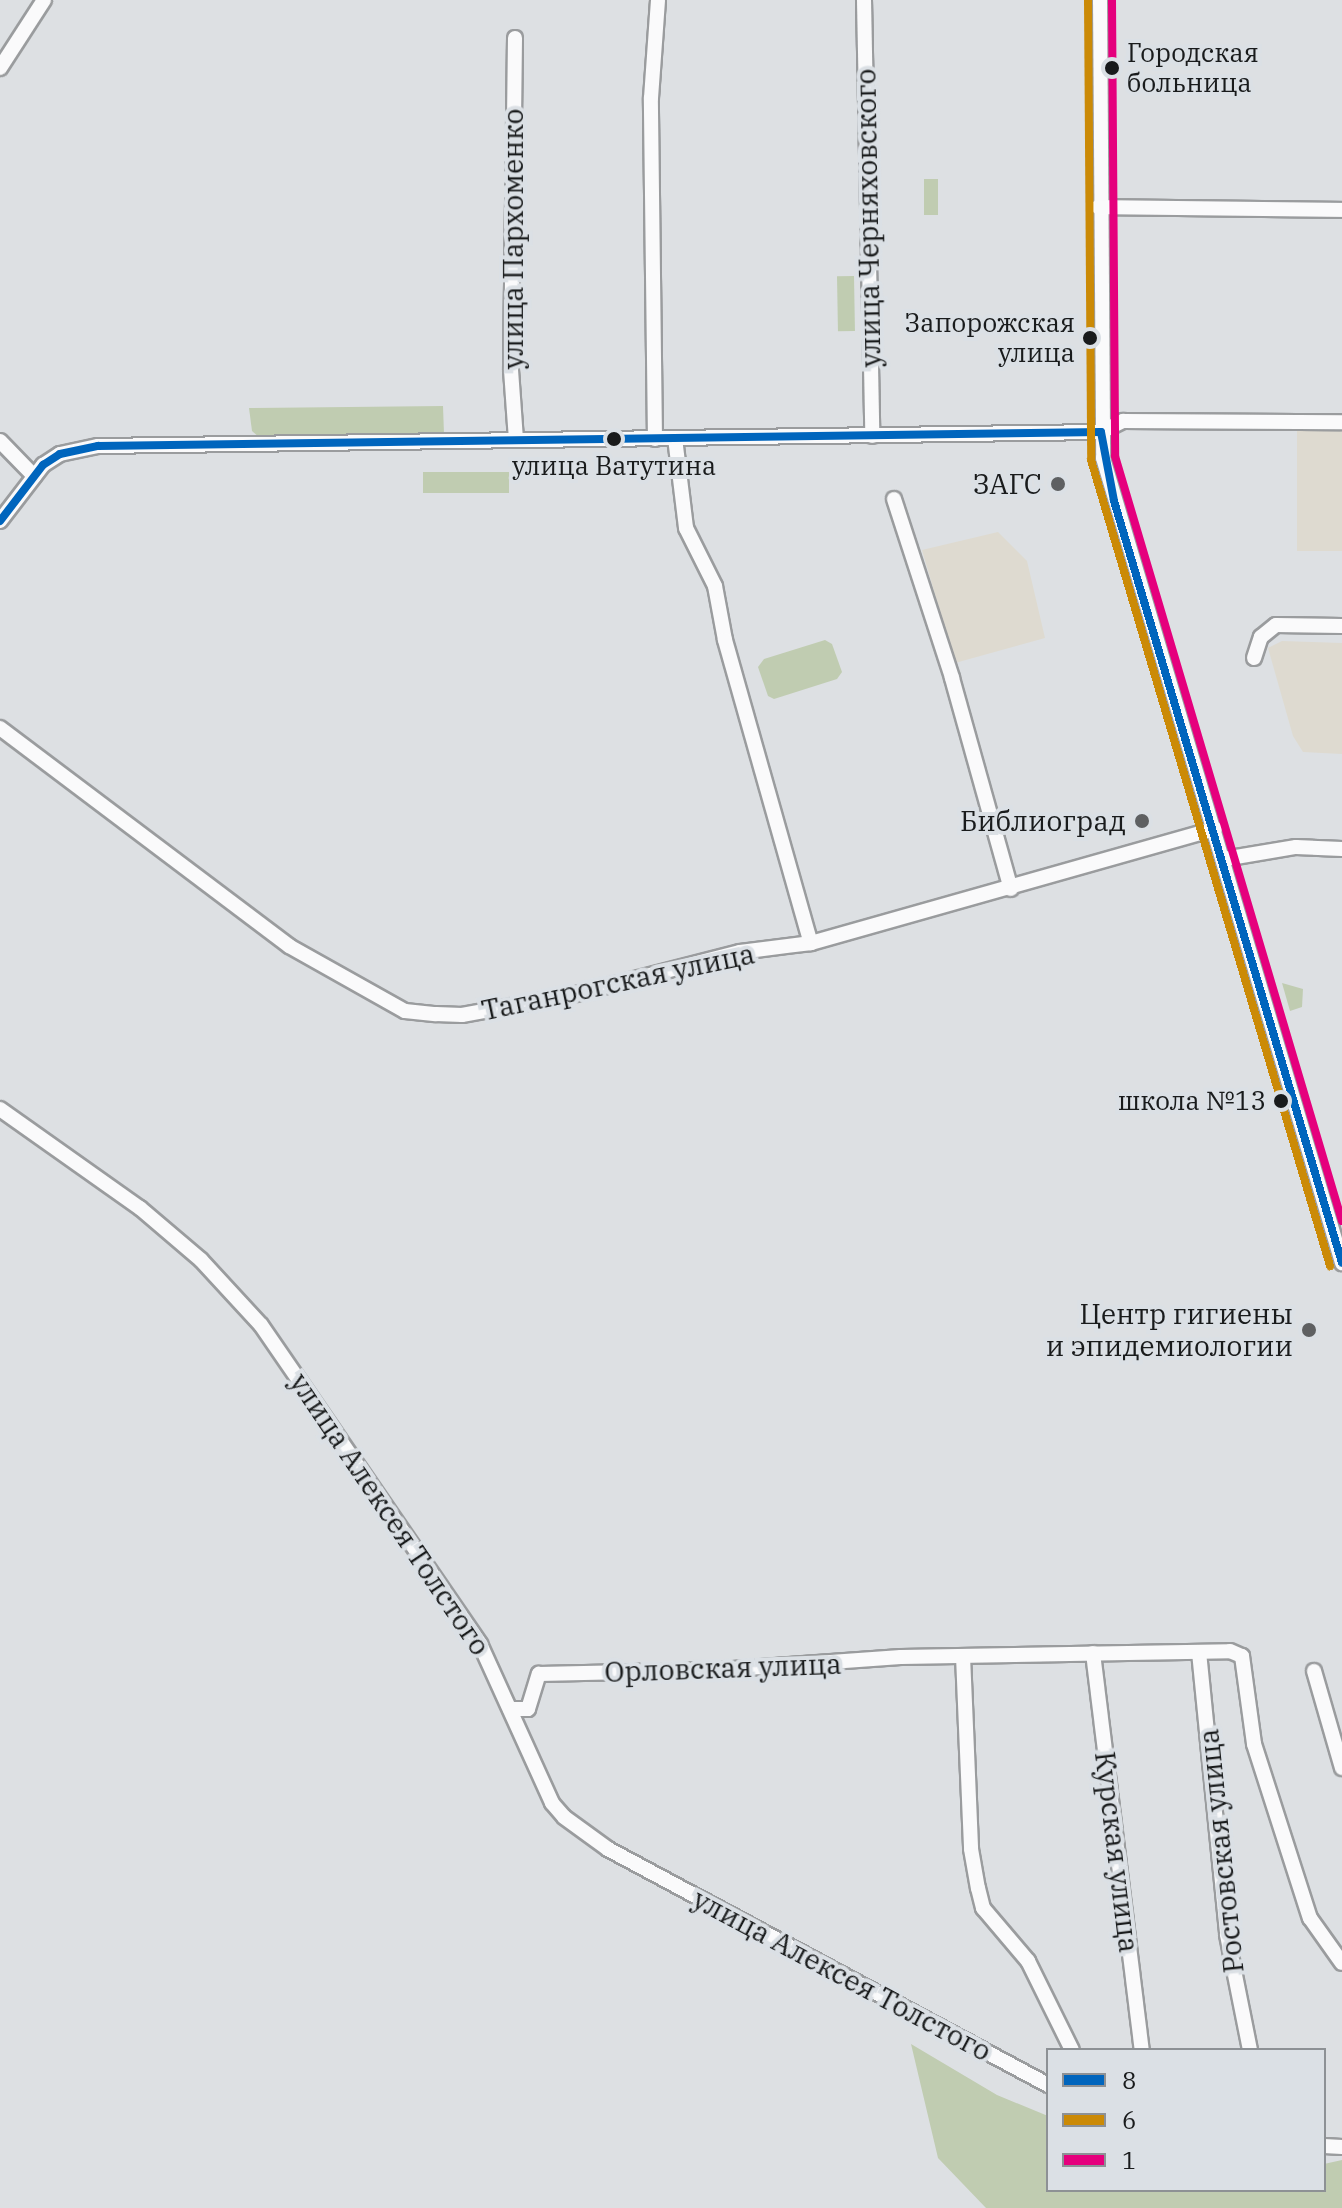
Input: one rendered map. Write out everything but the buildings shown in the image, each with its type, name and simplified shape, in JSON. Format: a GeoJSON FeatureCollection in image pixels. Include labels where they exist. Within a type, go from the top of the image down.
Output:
{"type":"FeatureCollection","features":[{"type":"Feature","properties":{"kind":"street"},"geometry":{"type":"LineString","coordinates":[[0,68],[44,0]]}},
{"type":"Feature","properties":{"kind":"street"},"geometry":{"type":"LineString","coordinates":[[655,439],[651,98],[658,0]]}},
{"type":"Feature","properties":{"kind":"street","name":"улица Черняховского"},"geometry":{"type":"LineString","coordinates":[[864,0],[872,436]]}},
{"type":"Feature","properties":{"kind":"street"},"geometry":{"type":"LineString","coordinates":[[1100,0],[1098,207],[1101,432],[1114,501],[1224,859],[1342,1263]]}},
{"type":"Feature","properties":{"kind":"street","name":"улица Пархоменко"},"geometry":{"type":"LineString","coordinates":[[515,38],[511,370],[516,440]]}},
{"type":"Feature","properties":{"kind":"street"},"geometry":{"type":"LineString","coordinates":[[1098,207],[1342,210]]}},
{"type":"Feature","properties":{"kind":"street"},"geometry":{"type":"LineString","coordinates":[[0,521],[34,476],[60,454],[98,446],[1101,432],[1123,421],[1342,422]]}},
{"type":"Feature","properties":{"kind":"street"},"geometry":{"type":"LineString","coordinates":[[675,438],[686,528],[715,586],[725,640],[811,943]]}},
{"type":"Feature","properties":{"kind":"street"},"geometry":{"type":"LineString","coordinates":[[0,441],[34,476]]}},
{"type":"Feature","properties":{"kind":"street"},"geometry":{"type":"LineString","coordinates":[[894,499],[952,678],[1011,889]]}},
{"type":"Feature","properties":{"kind":"street"},"geometry":{"type":"LineString","coordinates":[[1254,658],[1261,637],[1276,625],[1342,626]]}},
{"type":"Feature","properties":{"kind":"street","name":"Таганрогская улица"},"geometry":{"type":"LineString","coordinates":[[0,728],[277,937],[405,1011],[462,1015],[576,994],[740,952],[811,943],[1215,829]]}},
{"type":"Feature","properties":{"kind":"street"},"geometry":{"type":"LineString","coordinates":[[1224,859],[1296,847],[1342,849]]}},
{"type":"Feature","properties":{"kind":"street","name":"улица Алексея Толстого"},"geometry":{"type":"LineString","coordinates":[[0,1109],[140,1208],[201,1260],[261,1325],[442,1583],[489,1660],[552,1803],[579,1830],[1046,2084]]}},
{"type":"Feature","properties":{"kind":"street","name":"Орловская улица"},"geometry":{"type":"LineString","coordinates":[[510,1709],[528,1709],[539,1674],[963,1656],[1199,1652],[1242,1656],[1254,1744],[1269,1796],[1310,1918],[1342,1963]]}},
{"type":"Feature","properties":{"kind":"street","name":"Ростовская улица"},"geometry":{"type":"LineString","coordinates":[[1199,1652],[1227,1935],[1250,2048]]}},
{"type":"Feature","properties":{"kind":"street","name":"Курская улица"},"geometry":{"type":"LineString","coordinates":[[1093,1653],[1142,2048]]}},
{"type":"Feature","properties":{"kind":"street"},"geometry":{"type":"LineString","coordinates":[[963,1656],[972,1791],[971,1849],[983,1908],[1028,1961],[1071,2048]]}},
{"type":"Feature","properties":{"kind":"street"},"geometry":{"type":"LineString","coordinates":[[1314,1671],[1342,1768]]}},
{"type":"Feature","properties":{"kind":"shaded area"},"geometry":{"type":"Polygon","coordinates":[[[1297,430],[1342,430],[1342,551],[1297,551],[1297,430]]]}},
{"type":"Feature","properties":{"kind":"shaded area"},"geometry":{"type":"Polygon","coordinates":[[[998,532],[1027,561],[1045,638],[955,663],[922,550],[998,532]]]}},
{"type":"Feature","properties":{"kind":"shaded area"},"geometry":{"type":"Polygon","coordinates":[[[1282,641],[1342,643],[1342,754],[1303,752],[1293,736],[1268,648],[1282,641]]]}},
{"type":"Feature","properties":{"kind":"green space"},"geometry":{"type":"Polygon","coordinates":[[[924,179],[938,179],[938,215],[924,215],[924,179]]]}},
{"type":"Feature","properties":{"kind":"green space"},"geometry":{"type":"Polygon","coordinates":[[[837,276],[854,276],[855,331],[838,331],[837,276]]]}},
{"type":"Feature","properties":{"kind":"green space"},"geometry":{"type":"Polygon","coordinates":[[[443,406],[444,434],[260,438],[252,431],[249,408],[443,406]]]}},
{"type":"Feature","properties":{"kind":"green space"},"geometry":{"type":"Polygon","coordinates":[[[423,472],[509,472],[509,493],[423,493],[423,472]]]}},
{"type":"Feature","properties":{"kind":"green space"},"geometry":{"type":"Polygon","coordinates":[[[825,640],[832,644],[842,672],[837,679],[774,699],[768,696],[758,667],[764,659],[825,640]]]}},
{"type":"Feature","properties":{"kind":"green space"},"geometry":{"type":"Polygon","coordinates":[[[1282,983],[1303,989],[1302,1007],[1290,1011],[1282,983]]]}},
{"type":"Feature","properties":{"kind":"green space"},"geometry":{"type":"Polygon","coordinates":[[[911,2044],[997,2095],[1046,2115],[1046,2192],[1326,2192],[1326,2164],[1342,2160],[1342,2208],[986,2208],[938,2158],[911,2044]]]}},
{"type":"Feature","properties":{"kind":"transit line","name":"6"},"geometry":{"type":"LineString","coordinates":[[1088,0],[1091,460],[1330,1266]]}},
{"type":"Feature","properties":{"kind":"transit line","name":"1"},"geometry":{"type":"LineString","coordinates":[[1112,0],[1115,456],[1342,1221]]}},
{"type":"Feature","properties":{"kind":"transit line","name":"8"},"geometry":{"type":"LineString","coordinates":[[1101,432],[1114,501],[1342,1263]]}},
{"type":"Feature","properties":{"kind":"transit line","name":"8"},"geometry":{"type":"LineString","coordinates":[[0,521],[43,465],[60,454],[98,446],[1101,432]]}},
{"type":"Feature","properties":{"kind":"place","name":"Городская больница"},"geometry":{"type":"Point","coordinates":[1112,68]}},
{"type":"Feature","properties":{"kind":"place","name":"Запорожская улица"},"geometry":{"type":"Point","coordinates":[1090,338]}},
{"type":"Feature","properties":{"kind":"place","name":"улица Ватутина"},"geometry":{"type":"Point","coordinates":[614,439]}},
{"type":"Feature","properties":{"kind":"place","name":"ЗАГС"},"geometry":{"type":"Point","coordinates":[1058,484]}},
{"type":"Feature","properties":{"kind":"place","name":"Библиоград"},"geometry":{"type":"Point","coordinates":[1142,821]}},
{"type":"Feature","properties":{"kind":"place","name":"школа №13"},"geometry":{"type":"Point","coordinates":[1281,1101]}},
{"type":"Feature","properties":{"kind":"place","name":"Центр гигиены и эпидемиологии"},"geometry":{"type":"Point","coordinates":[1309,1330]}}]}
